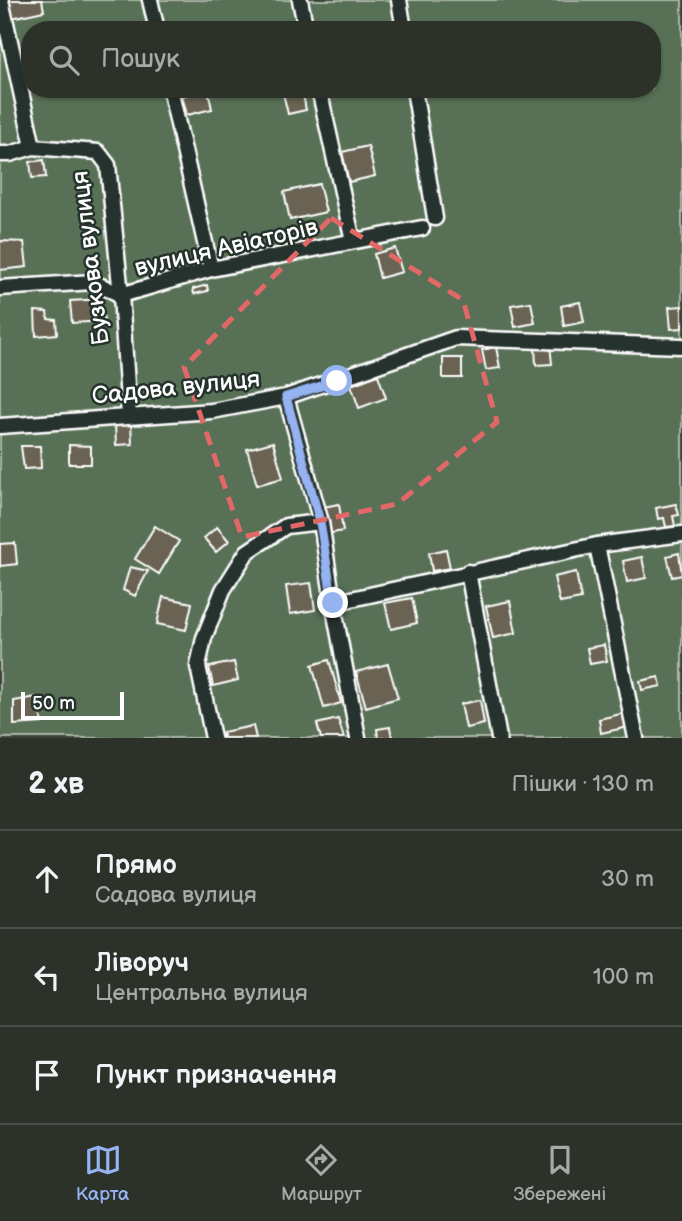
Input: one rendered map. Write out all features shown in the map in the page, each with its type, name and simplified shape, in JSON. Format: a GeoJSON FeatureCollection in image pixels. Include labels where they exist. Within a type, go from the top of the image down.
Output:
{"type":"FeatureCollection","features":[{"type":"Feature","properties":{"kind":"street"},"geometry":{"type":"LineString","coordinates":[[1,0],[21,92]]}},
{"type":"Feature","properties":{"kind":"street"},"geometry":{"type":"LineString","coordinates":[[150,0],[155,21]]}},
{"type":"Feature","properties":{"kind":"street"},"geometry":{"type":"LineString","coordinates":[[300,0],[304,21]]}},
{"type":"Feature","properties":{"kind":"street"},"geometry":{"type":"LineString","coordinates":[[399,0],[402,21]]}},
{"type":"Feature","properties":{"kind":"street"},"geometry":{"type":"LineString","coordinates":[[22,98],[33,147]]}},
{"type":"Feature","properties":{"kind":"street"},"geometry":{"type":"LineString","coordinates":[[172,98],[211,269]]}},
{"type":"Feature","properties":{"kind":"street"},"geometry":{"type":"LineString","coordinates":[[321,98],[353,241]]}},
{"type":"Feature","properties":{"kind":"street"},"geometry":{"type":"LineString","coordinates":[[415,98],[435,218]]}},
{"type":"Feature","properties":{"kind":"street","name":"Бузкова вулиця"},"geometry":{"type":"LineString","coordinates":[[0,154],[33,147],[98,152],[108,164],[121,295],[128,416]]}},
{"type":"Feature","properties":{"kind":"street","name":"вулиця Авіаторів"},"geometry":{"type":"LineString","coordinates":[[0,288],[93,282],[121,295],[211,269],[422,228]]}},
{"type":"Feature","properties":{"kind":"street","name":"Садова вулиця"},"geometry":{"type":"LineString","coordinates":[[0,426],[212,411],[286,397],[456,338],[682,345]]}},
{"type":"Feature","properties":{"kind":"street"},"geometry":{"type":"LineString","coordinates":[[286,397],[320,522],[358,738]]}},
{"type":"Feature","properties":{"kind":"street"},"geometry":{"type":"LineString","coordinates":[[213,738],[198,666],[204,638],[223,590],[247,552],[286,526],[320,522]]}},
{"type":"Feature","properties":{"kind":"street"},"geometry":{"type":"LineString","coordinates":[[333,603],[597,545],[682,534]]}},
{"type":"Feature","properties":{"kind":"street"},"geometry":{"type":"LineString","coordinates":[[597,545],[636,738]]}},
{"type":"Feature","properties":{"kind":"street"},"geometry":{"type":"LineString","coordinates":[[468,572],[499,738]]}},
{"type":"Feature","properties":{"kind":"highlighted area"},"geometry":{"type":"Polygon","coordinates":[[[331,218],[463,300],[497,422],[397,504],[242,537],[184,367],[331,218]]]}},
{"type":"Feature","properties":{"kind":"green space"},"geometry":{"type":"Polygon","coordinates":[[[0,0],[682,0],[682,738],[0,738],[0,0]]]}},
{"type":"Feature","properties":{"kind":"building"},"geometry":{"type":"Polygon","coordinates":[[[7,0],[42,0],[44,11],[11,18],[7,0]]]}},
{"type":"Feature","properties":{"kind":"building"},"geometry":{"type":"Polygon","coordinates":[[[183,98],[210,98],[212,109],[187,115],[183,98]]]}},
{"type":"Feature","properties":{"kind":"building"},"geometry":{"type":"Polygon","coordinates":[[[284,98],[304,98],[306,110],[288,114],[284,98]]]}},
{"type":"Feature","properties":{"kind":"building"},"geometry":{"type":"Polygon","coordinates":[[[368,146],[375,176],[349,182],[342,152],[368,146]]]}},
{"type":"Feature","properties":{"kind":"building"},"geometry":{"type":"Polygon","coordinates":[[[44,160],[46,177],[32,178],[30,162],[44,160]]]}},
{"type":"Feature","properties":{"kind":"building"},"geometry":{"type":"Polygon","coordinates":[[[319,184],[326,212],[290,220],[284,192],[319,184]]]}},
{"type":"Feature","properties":{"kind":"building"},"geometry":{"type":"Polygon","coordinates":[[[0,241],[24,242],[27,267],[0,270],[0,241]]]}},
{"type":"Feature","properties":{"kind":"building"},"geometry":{"type":"Polygon","coordinates":[[[395,248],[402,272],[380,278],[374,254],[395,248]]]}},
{"type":"Feature","properties":{"kind":"building"},"geometry":{"type":"Polygon","coordinates":[[[207,285],[208,291],[194,294],[193,289],[207,285]]]}},
{"type":"Feature","properties":{"kind":"building"},"geometry":{"type":"Polygon","coordinates":[[[102,299],[104,321],[72,323],[70,301],[102,299]]]}},
{"type":"Feature","properties":{"kind":"building"},"geometry":{"type":"Polygon","coordinates":[[[531,302],[535,323],[515,327],[511,305],[531,302]]]}},
{"type":"Feature","properties":{"kind":"building"},"geometry":{"type":"Polygon","coordinates":[[[580,302],[584,322],[564,326],[561,306],[580,302]]]}},
{"type":"Feature","properties":{"kind":"building"},"geometry":{"type":"Polygon","coordinates":[[[682,306],[682,328],[671,329],[669,307],[682,306]]]}},
{"type":"Feature","properties":{"kind":"building"},"geometry":{"type":"Polygon","coordinates":[[[35,311],[47,312],[48,319],[56,320],[57,334],[36,336],[35,311]]]}},
{"type":"Feature","properties":{"kind":"building"},"geometry":{"type":"Polygon","coordinates":[[[550,344],[552,364],[536,365],[535,345],[550,344]]]}},
{"type":"Feature","properties":{"kind":"building"},"geometry":{"type":"Polygon","coordinates":[[[496,347],[500,368],[486,370],[482,350],[496,347]]]}},
{"type":"Feature","properties":{"kind":"building"},"geometry":{"type":"Polygon","coordinates":[[[443,358],[462,358],[462,378],[443,378],[443,358]]]}},
{"type":"Feature","properties":{"kind":"building"},"geometry":{"type":"Polygon","coordinates":[[[378,375],[386,398],[359,408],[351,385],[378,375]]]}},
{"type":"Feature","properties":{"kind":"building"},"geometry":{"type":"Polygon","coordinates":[[[131,423],[132,444],[116,445],[115,424],[131,423]]]}},
{"type":"Feature","properties":{"kind":"building"},"geometry":{"type":"Polygon","coordinates":[[[273,442],[283,478],[257,485],[247,449],[273,442]]]}},
{"type":"Feature","properties":{"kind":"building"},"geometry":{"type":"Polygon","coordinates":[[[69,445],[91,446],[91,464],[69,464],[69,445]]]}},
{"type":"Feature","properties":{"kind":"building"},"geometry":{"type":"Polygon","coordinates":[[[21,446],[40,446],[41,468],[24,469],[21,446]]]}},
{"type":"Feature","properties":{"kind":"building"},"geometry":{"type":"Polygon","coordinates":[[[339,504],[343,531],[327,534],[323,507],[339,504]]]}},
{"type":"Feature","properties":{"kind":"building"},"geometry":{"type":"Polygon","coordinates":[[[676,504],[679,515],[673,516],[675,526],[666,527],[664,518],[658,519],[656,508],[676,504]]]}},
{"type":"Feature","properties":{"kind":"building"},"geometry":{"type":"Polygon","coordinates":[[[155,526],[179,541],[159,574],[135,559],[155,526]]]}},
{"type":"Feature","properties":{"kind":"building"},"geometry":{"type":"Polygon","coordinates":[[[217,527],[229,541],[216,552],[204,538],[217,527]]]}},
{"type":"Feature","properties":{"kind":"building"},"geometry":{"type":"Polygon","coordinates":[[[15,543],[17,564],[0,566],[0,544],[15,543]]]}},
{"type":"Feature","properties":{"kind":"building"},"geometry":{"type":"Polygon","coordinates":[[[446,549],[450,568],[432,571],[429,553],[446,549]]]}},
{"type":"Feature","properties":{"kind":"building"},"geometry":{"type":"Polygon","coordinates":[[[679,553],[682,575],[672,577],[667,556],[679,553]]]}},
{"type":"Feature","properties":{"kind":"building"},"geometry":{"type":"Polygon","coordinates":[[[642,557],[646,578],[627,582],[623,561],[642,557]]]}},
{"type":"Feature","properties":{"kind":"building"},"geometry":{"type":"Polygon","coordinates":[[[130,567],[148,571],[135,596],[123,590],[130,567]]]}},
{"type":"Feature","properties":{"kind":"building"},"geometry":{"type":"Polygon","coordinates":[[[576,572],[581,599],[560,603],[554,577],[576,572]]]}},
{"type":"Feature","properties":{"kind":"building"},"geometry":{"type":"Polygon","coordinates":[[[311,583],[315,610],[290,614],[286,586],[311,583]]]}},
{"type":"Feature","properties":{"kind":"building"},"geometry":{"type":"Polygon","coordinates":[[[163,597],[192,603],[186,630],[157,624],[163,597]]]}},
{"type":"Feature","properties":{"kind":"building"},"geometry":{"type":"Polygon","coordinates":[[[412,598],[417,623],[391,629],[385,603],[412,598]]]}},
{"type":"Feature","properties":{"kind":"building"},"geometry":{"type":"Polygon","coordinates":[[[510,601],[516,633],[493,638],[486,606],[510,601]]]}},
{"type":"Feature","properties":{"kind":"building"},"geometry":{"type":"Polygon","coordinates":[[[604,645],[607,661],[590,664],[587,648],[604,645]]]}},
{"type":"Feature","properties":{"kind":"building"},"geometry":{"type":"Polygon","coordinates":[[[329,660],[341,703],[324,708],[312,665],[329,660]]]}},
{"type":"Feature","properties":{"kind":"building"},"geometry":{"type":"Polygon","coordinates":[[[234,662],[238,680],[213,686],[209,667],[234,662]]]}},
{"type":"Feature","properties":{"kind":"building"},"geometry":{"type":"Polygon","coordinates":[[[388,664],[398,698],[366,707],[356,672],[388,664]]]}},
{"type":"Feature","properties":{"kind":"building"},"geometry":{"type":"Polygon","coordinates":[[[659,677],[661,686],[642,690],[640,681],[659,677]]]}},
{"type":"Feature","properties":{"kind":"building"},"geometry":{"type":"Polygon","coordinates":[[[37,697],[42,723],[14,725],[14,701],[37,697]]]}},
{"type":"Feature","properties":{"kind":"building"},"geometry":{"type":"Polygon","coordinates":[[[480,700],[484,724],[466,728],[461,704],[480,700]]]}},
{"type":"Feature","properties":{"kind":"building"},"geometry":{"type":"Polygon","coordinates":[[[625,713],[628,727],[601,733],[599,719],[625,713]]]}},
{"type":"Feature","properties":{"kind":"building"},"geometry":{"type":"Polygon","coordinates":[[[338,719],[344,738],[321,738],[317,724],[338,719]]]}},
{"type":"Feature","properties":{"kind":"building"},"geometry":{"type":"Polygon","coordinates":[[[253,726],[256,738],[224,738],[223,732],[253,726]]]}},
{"type":"Feature","properties":{"kind":"building"},"geometry":{"type":"Polygon","coordinates":[[[390,727],[392,738],[378,738],[377,729],[390,727]]]}},
{"type":"Feature","properties":{"kind":"route"},"geometry":{"type":"LineString","coordinates":[[333,603],[320,522],[286,397],[337,381]]}}]}
